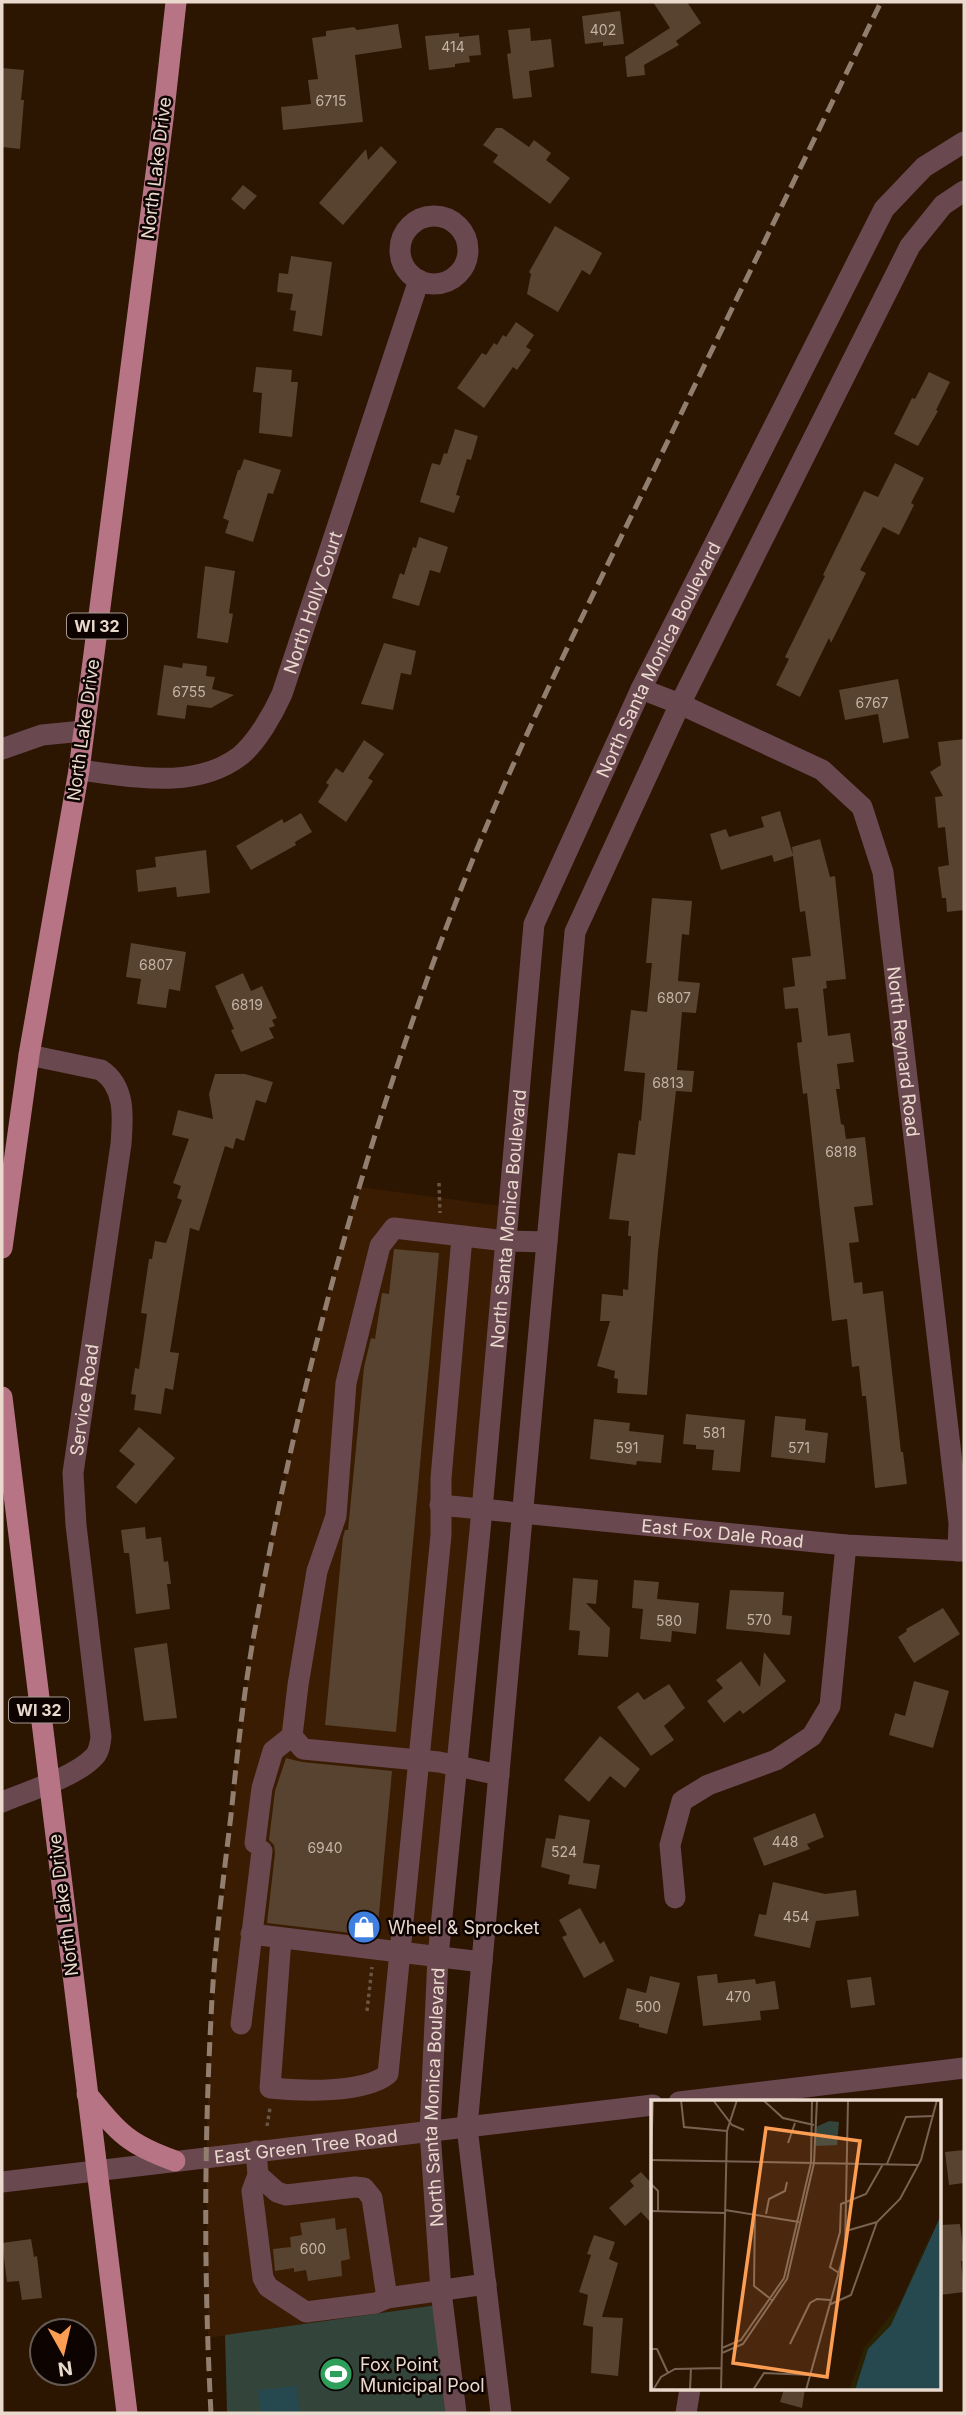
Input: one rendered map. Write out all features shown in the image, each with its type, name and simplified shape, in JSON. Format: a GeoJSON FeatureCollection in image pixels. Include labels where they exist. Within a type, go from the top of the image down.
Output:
{"type":"FeatureCollection","features":[{"type":"Feature","properties":{"kind":"main road","name":"North Lake Drive"},"geometry":{"type":"LineString","coordinates":[[2,1248],[29,1055],[79,770],[160,146],[176,2]]}},
{"type":"Feature","properties":{"kind":"main road","name":"North Lake Drive"},"geometry":{"type":"LineString","coordinates":[[2,1396],[8,1494],[48,1783],[127,2413]]}},
{"type":"Feature","properties":{"kind":"main road"},"geometry":{"type":"LineString","coordinates":[[86,2092],[115,2129],[127,2139],[144,2150],[175,2161]]}},
{"type":"Feature","properties":{"kind":"street","name":"North Santa Monica Boulevard"},"geometry":{"type":"LineString","coordinates":[[456,2413],[441,2291],[430,2131],[438,1957],[482,1510],[534,924],[640,689],[884,208],[925,167],[964,142]]}},
{"type":"Feature","properties":{"kind":"street","name":"North Santa Monica Boulevard"},"geometry":{"type":"LineString","coordinates":[[501,2413],[467,2127],[575,932],[680,704],[910,246],[943,205],[964,191]]}},
{"type":"Feature","properties":{"kind":"street","name":"North Holly Court"},"geometry":{"type":"LineString","coordinates":[[79,770],[164,779],[183,778],[212,770],[240,755],[271,718],[282,694],[419,280]]}},
{"type":"Feature","properties":{"kind":"street","name":"North Reynard Road"},"geometry":{"type":"LineString","coordinates":[[640,689],[680,704],[822,770],[862,807],[883,872],[960,1523],[961,1551]]}},
{"type":"Feature","properties":{"kind":"street"},"geometry":{"type":"LineString","coordinates":[[2,749],[42,735],[83,731]]}},
{"type":"Feature","properties":{"kind":"street","name":"Service Road"},"geometry":{"type":"LineString","coordinates":[[2,1802],[72,1772],[95,1757],[101,1737],[76,1525],[73,1473],[121,1144],[122,1115],[117,1087],[101,1070],[29,1055]]}},
{"type":"Feature","properties":{"kind":"street"},"geometry":{"type":"LineString","coordinates":[[241,2024],[259,1847],[262,1788],[273,1751],[292,1736],[317,1571],[336,1516],[346,1383],[380,1246],[394,1228],[462,1237],[547,1242]]}},
{"type":"Feature","properties":{"kind":"street"},"geometry":{"type":"LineString","coordinates":[[281,1939],[270,2088],[312,2092],[379,2082],[388,2074],[401,1952],[441,1535],[440,1505],[462,1237]]}},
{"type":"Feature","properties":{"kind":"street","name":"East Fox Dale Road"},"geometry":{"type":"LineString","coordinates":[[440,1505],[846,1545],[961,1551]]}},
{"type":"Feature","properties":{"kind":"street"},"geometry":{"type":"LineString","coordinates":[[674,1898],[670,1845],[682,1801],[708,1785],[776,1760],[812,1736],[830,1706],[846,1545]]}},
{"type":"Feature","properties":{"kind":"street"},"geometry":{"type":"LineString","coordinates":[[292,1736],[303,1749],[457,1765],[499,1775]]}},
{"type":"Feature","properties":{"kind":"street"},"geometry":{"type":"LineString","coordinates":[[251,1934],[482,1962]]}},
{"type":"Feature","properties":{"kind":"street"},"geometry":{"type":"LineString","coordinates":[[696,2100],[964,2068]]}},
{"type":"Feature","properties":{"kind":"street","name":"East Green Tree Road"},"geometry":{"type":"LineString","coordinates":[[2,2182],[651,2105]]}},
{"type":"Feature","properties":{"kind":"street"},"geometry":{"type":"LineString","coordinates":[[256,2151],[258,2175],[252,2191],[263,2278],[268,2287],[306,2312],[486,2284]]}},
{"type":"Feature","properties":{"kind":"street"},"geometry":{"type":"LineString","coordinates":[[258,2175],[277,2192],[286,2195],[364,2188],[372,2198],[387,2298]]}},
{"type":"Feature","properties":{"kind":"street"},"geometry":{"type":"LineString","coordinates":[[686,2413],[690,2390]]}},
{"type":"Feature","properties":{"kind":"path"},"geometry":{"type":"LineString","coordinates":[[439,1184],[440,1211]]}},
{"type":"Feature","properties":{"kind":"path"},"geometry":{"type":"LineString","coordinates":[[368,2011],[373,1948]]}},
{"type":"Feature","properties":{"kind":"shaded area"},"geometry":{"type":"Polygon","coordinates":[[[360,1187],[509,1207],[438,1957],[442,2304],[208,2338],[206,2157],[211,2012],[241,1722],[256,1618],[283,1485],[330,1289],[360,1187]]]}},
{"type":"Feature","properties":{"kind":"green space","name":"Fox Point Municipal Pool"},"geometry":{"type":"Polygon","coordinates":[[[437,2305],[450,2413],[227,2413],[225,2335],[437,2305]]]}},
{"type":"Feature","properties":{"kind":"water"},"geometry":{"type":"Polygon","coordinates":[[[296,2386],[300,2413],[261,2413],[258,2390],[296,2386]]]}},
{"type":"Feature","properties":{"kind":"building"},"geometry":{"type":"Polygon","coordinates":[[[653,2],[687,2],[701,23],[676,41],[679,45],[644,65],[645,75],[627,77],[625,57],[670,28],[653,2]]]}},
{"type":"Feature","properties":{"kind":"building"},"geometry":{"type":"Polygon","coordinates":[[[620,11],[624,44],[585,44],[582,16],[620,11]]]}},
{"type":"Feature","properties":{"kind":"building"},"geometry":{"type":"Polygon","coordinates":[[[398,24],[402,48],[355,55],[363,122],[283,130],[281,107],[311,104],[308,80],[318,79],[312,38],[326,36],[326,31],[398,24]]]}},
{"type":"Feature","properties":{"kind":"building"},"geometry":{"type":"Polygon","coordinates":[[[530,28],[531,41],[551,39],[554,67],[529,71],[532,97],[513,99],[507,54],[511,53],[508,30],[530,28]]]}},
{"type":"Feature","properties":{"kind":"building"},"geometry":{"type":"Polygon","coordinates":[[[459,33],[459,37],[479,35],[481,55],[469,56],[470,62],[455,64],[455,67],[429,70],[425,36],[459,33]]]}},
{"type":"Feature","properties":{"kind":"building"},"geometry":{"type":"Polygon","coordinates":[[[2,68],[24,70],[20,149],[2,147],[2,68]]]}},
{"type":"Feature","properties":{"kind":"building"},"geometry":{"type":"Polygon","coordinates":[[[496,128],[502,128],[529,147],[534,140],[551,153],[546,160],[570,178],[550,204],[493,162],[498,155],[483,145],[496,128]]]}},
{"type":"Feature","properties":{"kind":"building"},"geometry":{"type":"Polygon","coordinates":[[[381,146],[397,162],[343,225],[319,203],[366,149],[368,160],[381,146]]]}},
{"type":"Feature","properties":{"kind":"building"},"geometry":{"type":"Polygon","coordinates":[[[243,185],[257,196],[244,210],[231,199],[243,185]]]}},
{"type":"Feature","properties":{"kind":"building"},"geometry":{"type":"Polygon","coordinates":[[[555,226],[602,253],[590,275],[582,270],[558,312],[527,294],[531,274],[529,272],[555,226]]]}},
{"type":"Feature","properties":{"kind":"building"},"geometry":{"type":"Polygon","coordinates":[[[291,256],[332,262],[322,336],[293,331],[296,311],[290,310],[293,294],[277,292],[279,273],[288,274],[291,256]]]}},
{"type":"Feature","properties":{"kind":"building"},"geometry":{"type":"Polygon","coordinates":[[[516,322],[534,335],[526,347],[531,350],[517,370],[513,367],[484,408],[457,388],[482,353],[486,355],[494,343],[497,345],[503,335],[506,337],[516,322]]]}},
{"type":"Feature","properties":{"kind":"building"},"geometry":{"type":"Polygon","coordinates":[[[256,367],[292,370],[291,382],[298,382],[292,437],[259,433],[262,393],[253,392],[256,367]]]}},
{"type":"Feature","properties":{"kind":"building"},"geometry":{"type":"Polygon","coordinates":[[[929,372],[950,382],[936,410],[938,411],[918,446],[894,434],[929,372]]]}},
{"type":"Feature","properties":{"kind":"building"},"geometry":{"type":"Polygon","coordinates":[[[455,429],[478,436],[471,460],[467,459],[456,495],[460,496],[454,513],[420,502],[432,463],[440,465],[444,453],[447,454],[455,429]]]}},
{"type":"Feature","properties":{"kind":"building"},"geometry":{"type":"Polygon","coordinates":[[[244,459],[281,470],[273,494],[268,493],[253,542],[225,533],[229,521],[223,518],[244,459]]]}},
{"type":"Feature","properties":{"kind":"building"},"geometry":{"type":"Polygon","coordinates":[[[895,463],[924,478],[911,503],[914,505],[899,535],[883,527],[860,570],[866,573],[831,643],[829,638],[800,697],[776,685],[789,659],[785,657],[864,491],[878,497],[895,463]]]}},
{"type":"Feature","properties":{"kind":"building"},"geometry":{"type":"Polygon","coordinates":[[[419,537],[448,547],[440,573],[430,570],[419,606],[392,598],[400,573],[404,575],[419,537]]]}},
{"type":"Feature","properties":{"kind":"building"},"geometry":{"type":"Polygon","coordinates":[[[205,566],[235,571],[229,613],[233,614],[228,643],[197,638],[205,566]]]}},
{"type":"Feature","properties":{"kind":"building"},"geometry":{"type":"Polygon","coordinates":[[[384,643],[416,651],[411,675],[401,673],[393,710],[361,704],[384,643]]]}},
{"type":"Feature","properties":{"kind":"building"},"geometry":{"type":"Polygon","coordinates":[[[183,663],[207,666],[206,676],[215,677],[212,689],[234,695],[211,708],[187,705],[185,719],[157,715],[164,665],[182,668],[183,663]]]}},
{"type":"Feature","properties":{"kind":"building"},"geometry":{"type":"Polygon","coordinates":[[[898,679],[909,738],[883,743],[878,714],[845,720],[839,690],[898,679]]]}},
{"type":"Feature","properties":{"kind":"building"},"geometry":{"type":"Polygon","coordinates":[[[964,739],[964,910],[947,912],[946,898],[942,898],[938,867],[949,865],[945,827],[938,828],[935,797],[943,796],[930,772],[941,765],[938,742],[964,739]]]}},
{"type":"Feature","properties":{"kind":"building"},"geometry":{"type":"Polygon","coordinates":[[[364,740],[384,754],[368,778],[373,781],[346,822],[318,802],[336,768],[343,773],[364,740]]]}},
{"type":"Feature","properties":{"kind":"building"},"geometry":{"type":"Polygon","coordinates":[[[780,811],[793,855],[792,847],[820,839],[830,877],[835,876],[846,979],[826,981],[827,988],[823,989],[828,1036],[850,1033],[854,1062],[837,1064],[840,1089],[836,1089],[846,1139],[865,1137],[873,1205],[854,1207],[859,1242],[849,1243],[854,1283],[862,1282],[863,1294],[883,1291],[907,1484],[875,1488],[866,1396],[862,1396],[859,1366],[852,1367],[847,1319],[832,1321],[807,1093],[803,1094],[797,1043],[802,1042],[798,1008],[785,1009],[783,988],[795,986],[792,958],[811,956],[805,911],[800,912],[793,856],[774,862],[772,855],[721,870],[710,834],[726,829],[729,837],[764,827],[761,817],[780,811]]]}},
{"type":"Feature","properties":{"kind":"building"},"geometry":{"type":"Polygon","coordinates":[[[301,813],[312,832],[295,842],[296,845],[251,870],[236,846],[282,819],[284,823],[301,813]]]}},
{"type":"Feature","properties":{"kind":"building"},"geometry":{"type":"Polygon","coordinates":[[[206,850],[210,893],[177,897],[176,887],[138,892],[136,870],[156,867],[155,857],[206,850]]]}},
{"type":"Feature","properties":{"kind":"building"},"geometry":{"type":"Polygon","coordinates":[[[652,898],[692,901],[689,935],[682,934],[678,981],[700,983],[696,1013],[682,1012],[677,1070],[694,1071],[692,1092],[676,1091],[658,1252],[647,1395],[617,1393],[618,1379],[614,1378],[615,1371],[597,1366],[610,1321],[600,1321],[602,1294],[623,1296],[623,1289],[628,1290],[631,1236],[628,1236],[629,1221],[609,1219],[618,1153],[635,1155],[639,1120],[641,1121],[645,1073],[624,1071],[631,1010],[647,1012],[652,963],[646,963],[652,898]]]}},
{"type":"Feature","properties":{"kind":"building"},"geometry":{"type":"Polygon","coordinates":[[[131,943],[186,952],[180,991],[169,989],[166,1008],[137,1004],[141,979],[126,977],[131,943]]]}},
{"type":"Feature","properties":{"kind":"building"},"geometry":{"type":"Polygon","coordinates":[[[243,973],[251,991],[262,986],[277,1018],[272,1020],[275,1026],[269,1028],[274,1038],[241,1052],[215,986],[243,973]]]}},
{"type":"Feature","properties":{"kind":"building"},"geometry":{"type":"Polygon","coordinates":[[[215,1074],[245,1074],[273,1082],[266,1103],[256,1100],[244,1141],[236,1138],[233,1149],[225,1146],[199,1231],[190,1228],[170,1352],[179,1353],[173,1390],[165,1388],[161,1414],[134,1410],[136,1395],[131,1394],[135,1368],[139,1369],[147,1314],[141,1313],[149,1259],[152,1259],[155,1241],[166,1243],[182,1200],[177,1198],[181,1186],[173,1183],[189,1139],[172,1135],[178,1110],[213,1119],[209,1094],[215,1074]]]}},
{"type":"Feature","properties":{"kind":"building"},"geometry":{"type":"Polygon","coordinates":[[[394,1249],[439,1253],[396,1732],[325,1725],[343,1537],[345,1530],[348,1530],[364,1367],[371,1338],[375,1339],[382,1293],[389,1294],[394,1249]]]}},
{"type":"Feature","properties":{"kind":"building"},"geometry":{"type":"Polygon","coordinates":[[[686,1414],[745,1420],[740,1472],[712,1470],[714,1450],[696,1449],[696,1445],[683,1444],[686,1414]]]}},
{"type":"Feature","properties":{"kind":"building"},"geometry":{"type":"Polygon","coordinates":[[[775,1416],[806,1419],[805,1430],[828,1433],[825,1463],[771,1457],[775,1416]]]}},
{"type":"Feature","properties":{"kind":"building"},"geometry":{"type":"Polygon","coordinates":[[[594,1419],[630,1423],[629,1431],[664,1435],[661,1463],[637,1461],[636,1465],[590,1459],[594,1419]]]}},
{"type":"Feature","properties":{"kind":"building"},"geometry":{"type":"Polygon","coordinates":[[[139,1427],[175,1458],[136,1504],[116,1487],[135,1464],[119,1451],[139,1427]]]}},
{"type":"Feature","properties":{"kind":"building"},"geometry":{"type":"Polygon","coordinates":[[[145,1527],[146,1539],[161,1537],[164,1562],[168,1561],[171,1584],[167,1584],[170,1609],[136,1614],[129,1553],[124,1553],[121,1530],[145,1527]]]}},
{"type":"Feature","properties":{"kind":"building"},"geometry":{"type":"Polygon","coordinates":[[[573,1578],[598,1580],[596,1604],[586,1603],[610,1628],[608,1657],[578,1655],[580,1631],[569,1630],[573,1578]]]}},
{"type":"Feature","properties":{"kind":"building"},"geometry":{"type":"Polygon","coordinates":[[[634,1580],[659,1582],[657,1599],[699,1603],[696,1634],[672,1631],[671,1642],[640,1639],[643,1609],[632,1608],[634,1580]]]}},
{"type":"Feature","properties":{"kind":"building"},"geometry":{"type":"Polygon","coordinates":[[[730,1590],[784,1592],[782,1615],[792,1616],[790,1635],[726,1629],[730,1590]]]}},
{"type":"Feature","properties":{"kind":"building"},"geometry":{"type":"Polygon","coordinates":[[[943,1608],[960,1634],[914,1663],[898,1637],[907,1631],[906,1629],[943,1608]]]}},
{"type":"Feature","properties":{"kind":"building"},"geometry":{"type":"Polygon","coordinates":[[[167,1643],[177,1718],[144,1721],[134,1648],[167,1643]]]}},
{"type":"Feature","properties":{"kind":"building"},"geometry":{"type":"Polygon","coordinates":[[[764,1652],[786,1681],[743,1714],[740,1710],[724,1723],[707,1701],[723,1688],[716,1680],[741,1661],[760,1687],[764,1652]]]}},
{"type":"Feature","properties":{"kind":"building"},"geometry":{"type":"Polygon","coordinates":[[[914,1681],[949,1691],[933,1748],[889,1735],[895,1713],[905,1716],[914,1681]]]}},
{"type":"Feature","properties":{"kind":"building"},"geometry":{"type":"Polygon","coordinates":[[[669,1684],[685,1708],[664,1726],[674,1740],[651,1756],[617,1707],[638,1692],[644,1700],[669,1684]]]}},
{"type":"Feature","properties":{"kind":"building"},"geometry":{"type":"Polygon","coordinates":[[[600,1736],[640,1769],[625,1788],[610,1776],[589,1802],[564,1780],[600,1736]]]}},
{"type":"Feature","properties":{"kind":"building"},"geometry":{"type":"Polygon","coordinates":[[[286,1758],[392,1771],[377,1936],[267,1923],[275,1853],[274,1845],[269,1840],[275,1791],[286,1758]]]}},
{"type":"Feature","properties":{"kind":"building"},"geometry":{"type":"Polygon","coordinates":[[[815,1813],[824,1837],[807,1844],[810,1849],[764,1866],[753,1838],[815,1813]]]}},
{"type":"Feature","properties":{"kind":"building"},"geometry":{"type":"Polygon","coordinates":[[[559,1815],[590,1820],[583,1863],[600,1865],[596,1889],[568,1884],[570,1875],[541,1867],[546,1838],[555,1839],[559,1815]]]}},
{"type":"Feature","properties":{"kind":"building"},"geometry":{"type":"Polygon","coordinates":[[[773,1882],[825,1894],[856,1890],[859,1916],[816,1921],[810,1948],[754,1936],[759,1914],[766,1915],[773,1882]]]}},
{"type":"Feature","properties":{"kind":"building"},"geometry":{"type":"Polygon","coordinates":[[[580,1908],[600,1944],[604,1941],[614,1961],[584,1978],[562,1937],[567,1935],[559,1920],[580,1908]]]}},
{"type":"Feature","properties":{"kind":"building"},"geometry":{"type":"Polygon","coordinates":[[[717,1974],[718,1983],[755,1979],[756,1984],[775,1981],[779,2009],[760,2011],[761,2020],[703,2026],[697,1976],[717,1974]]]}},
{"type":"Feature","properties":{"kind":"building"},"geometry":{"type":"Polygon","coordinates":[[[650,1976],[680,1983],[667,2034],[619,2019],[627,1988],[646,1993],[650,1976]]]}},
{"type":"Feature","properties":{"kind":"building"},"geometry":{"type":"Polygon","coordinates":[[[871,1977],[875,2005],[851,2008],[847,1980],[871,1977]]]}},
{"type":"Feature","properties":{"kind":"building"},"geometry":{"type":"Polygon","coordinates":[[[964,2150],[964,2183],[949,2185],[945,2152],[964,2150]]]}},
{"type":"Feature","properties":{"kind":"building"},"geometry":{"type":"Polygon","coordinates":[[[641,2172],[651,2183],[651,2223],[641,2212],[625,2226],[609,2208],[634,2186],[630,2181],[641,2172]]]}},
{"type":"Feature","properties":{"kind":"building"},"geometry":{"type":"Polygon","coordinates":[[[335,2218],[336,2230],[346,2228],[350,2259],[341,2261],[342,2276],[308,2281],[306,2270],[294,2272],[294,2268],[275,2271],[273,2249],[291,2247],[290,2237],[302,2235],[300,2223],[335,2218]]]}},
{"type":"Feature","properties":{"kind":"building"},"geometry":{"type":"Polygon","coordinates":[[[960,2224],[964,2255],[964,2261],[961,2261],[964,2292],[942,2295],[942,2225],[960,2224]]]}},
{"type":"Feature","properties":{"kind":"building"},"geometry":{"type":"Polygon","coordinates":[[[594,2235],[615,2242],[609,2259],[618,2263],[602,2317],[623,2318],[618,2376],[591,2373],[593,2327],[583,2325],[588,2295],[579,2292],[591,2255],[587,2254],[594,2235]]]}},
{"type":"Feature","properties":{"kind":"building"},"geometry":{"type":"Polygon","coordinates":[[[31,2239],[34,2257],[37,2256],[42,2298],[22,2300],[19,2281],[7,2282],[2,2243],[31,2239]]]}},
{"type":"Feature","properties":{"kind":"building"},"geometry":{"type":"Polygon","coordinates":[[[784,2390],[805,2390],[802,2408],[780,2402],[784,2390]]]}},
{"type":"Feature","properties":{"kind":"railway"},"geometry":{"type":"LineString","coordinates":[[211,2413],[206,2265],[207,2117],[212,1993],[222,1891],[242,1713],[258,1613],[296,1429],[342,1246],[397,1066],[428,977],[482,837],[526,735],[881,2]]}},
{"type":"Feature","properties":{"kind":"place","name":"Wheel & Sprocket"},"geometry":{"type":"Point","coordinates":[364,1927]}},
{"type":"Feature","properties":{"kind":"place","name":"Fox Point Municipal Pool"},"geometry":{"type":"Point","coordinates":[336,2374]}}]}
